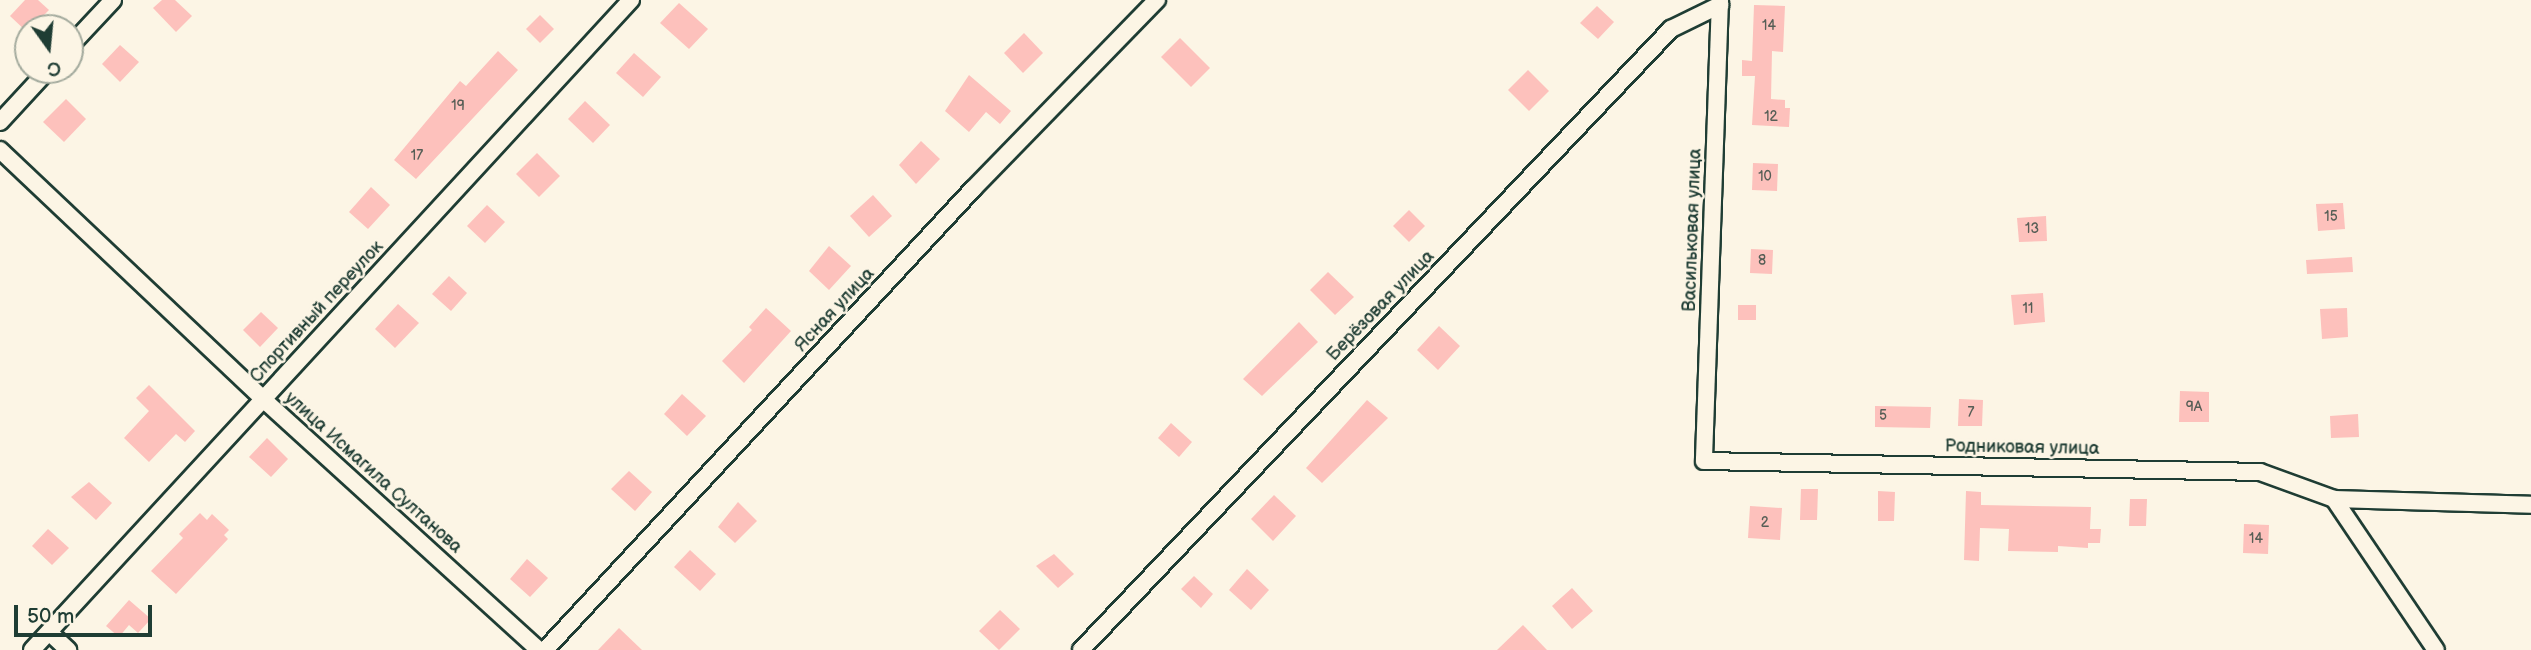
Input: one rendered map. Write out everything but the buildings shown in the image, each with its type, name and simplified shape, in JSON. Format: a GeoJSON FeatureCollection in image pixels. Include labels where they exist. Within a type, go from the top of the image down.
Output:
{"type":"FeatureCollection","features":[{"type":"Feature","properties":{"kind":"street"},"geometry":{"type":"LineString","coordinates":[[84,31],[113,0]]}},
{"type":"Feature","properties":{"kind":"street","name":"Спортивный переулок"},"geometry":{"type":"LineString","coordinates":[[32,650],[632,0]]}},
{"type":"Feature","properties":{"kind":"street","name":"Ясная улица"},"geometry":{"type":"LineString","coordinates":[[545,650],[973,189],[1157,0]]}},
{"type":"Feature","properties":{"kind":"street","name":"Васильковая улица"},"geometry":{"type":"LineString","coordinates":[[1704,461],[1720,2]]}},
{"type":"Feature","properties":{"kind":"street","name":"Берёзовая улица"},"geometry":{"type":"LineString","coordinates":[[1082,650],[1671,29],[1720,2]]}},
{"type":"Feature","properties":{"kind":"street"},"geometry":{"type":"LineString","coordinates":[[0,122],[35,84]]}},
{"type":"Feature","properties":{"kind":"street","name":"улица Исмагила Султанова"},"geometry":{"type":"LineString","coordinates":[[0,150],[263,399],[539,650]]}},
{"type":"Feature","properties":{"kind":"street","name":"Родниковая улица"},"geometry":{"type":"LineString","coordinates":[[1704,461],[2260,472],[2334,499],[2531,505]]}},
{"type":"Feature","properties":{"kind":"street"},"geometry":{"type":"LineString","coordinates":[[2334,499],[2436,650]]}},
{"type":"Feature","properties":{"kind":"street"},"geometry":{"type":"LineString","coordinates":[[50,633],[68,650]]}}]}
